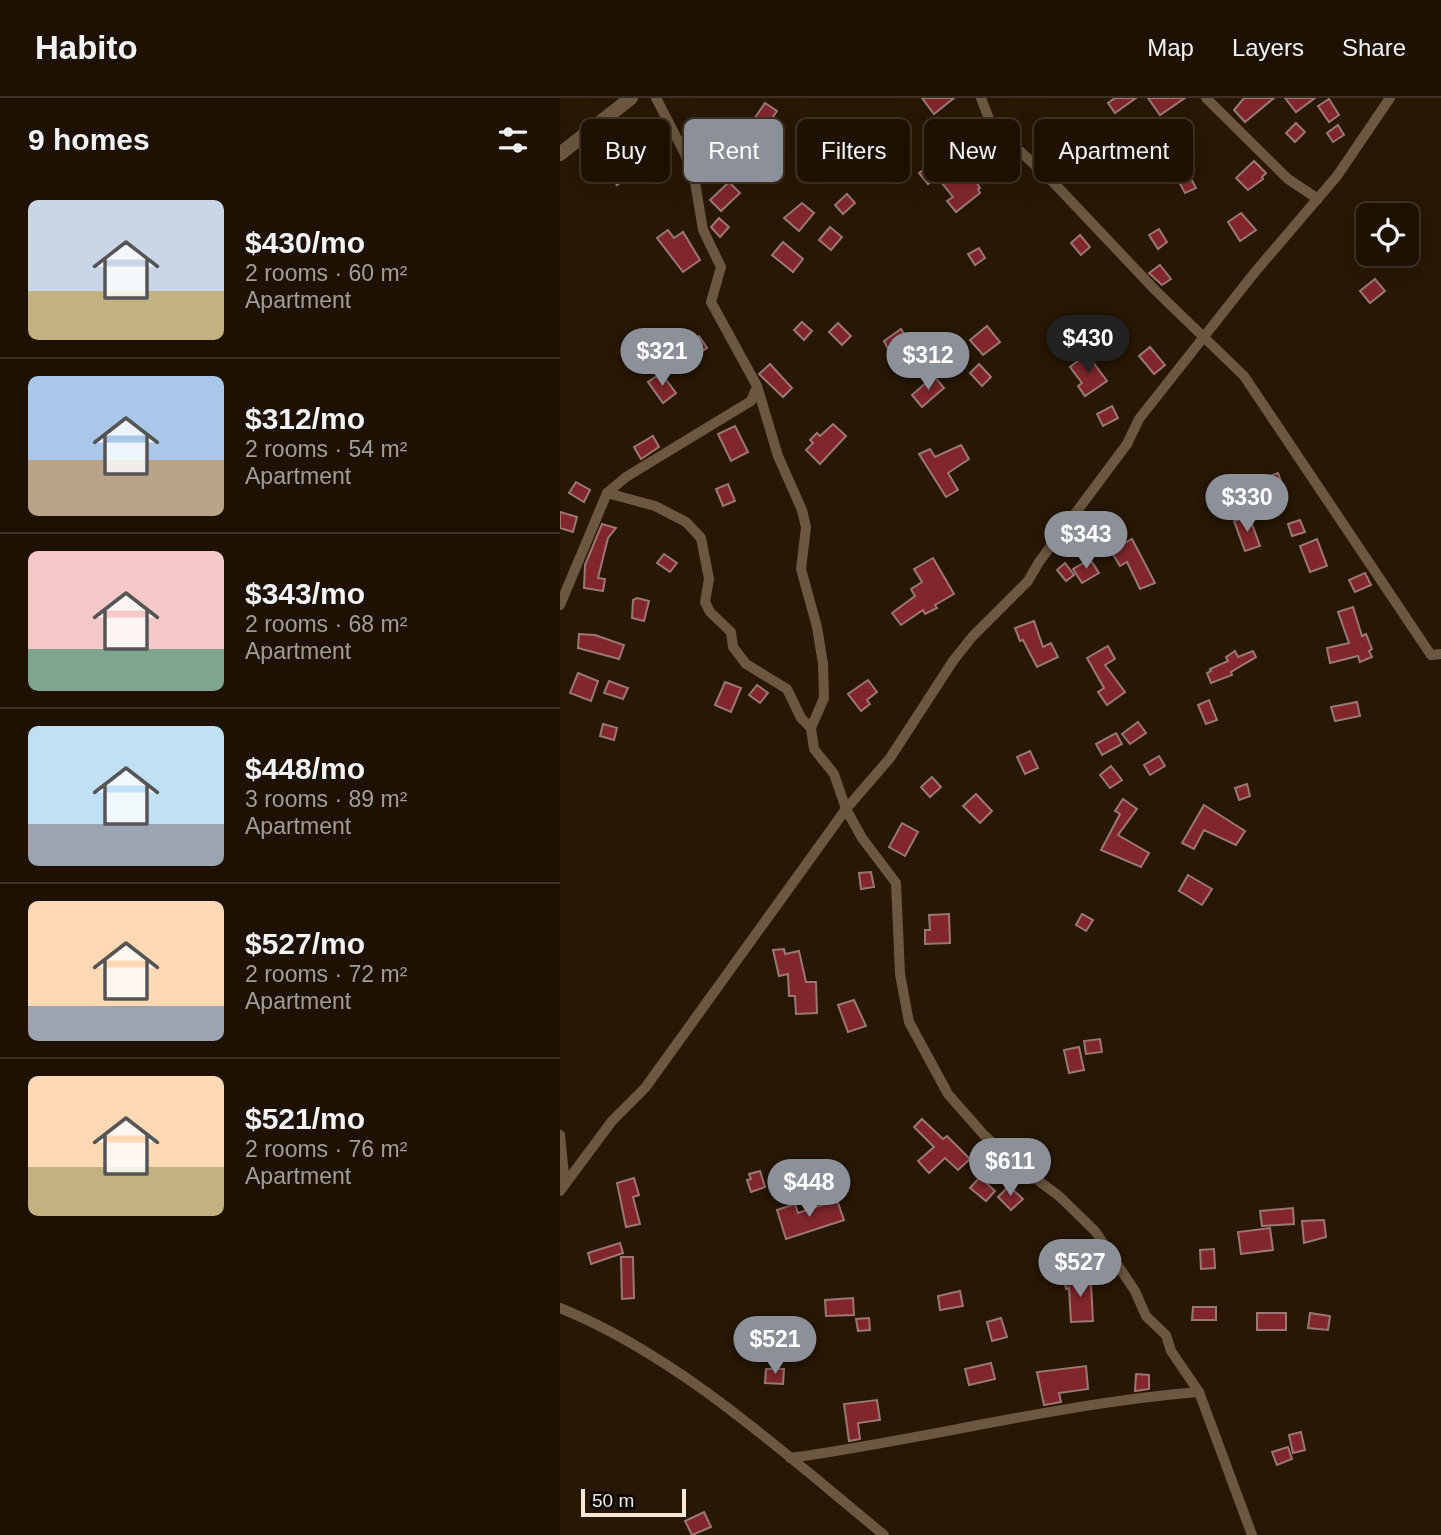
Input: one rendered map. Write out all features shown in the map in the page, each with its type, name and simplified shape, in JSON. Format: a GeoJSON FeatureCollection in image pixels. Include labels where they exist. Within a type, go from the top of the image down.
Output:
{"type":"FeatureCollection","features":[{"type":"Feature","properties":{"kind":"street"},"geometry":{"type":"LineString","coordinates":[[560,154],[631,98]]}},
{"type":"Feature","properties":{"kind":"street"},"geometry":{"type":"LineString","coordinates":[[656,98],[685,154],[695,182],[703,230],[721,267],[711,302],[757,386],[778,456],[802,510],[806,527],[801,569],[817,627],[824,684],[824,698],[811,728],[814,749],[834,774],[846,809],[862,838],[897,883],[903,998],[909,1022],[948,1094],[984,1135],[1016,1164],[1059,1196],[1095,1231],[1135,1291],[1146,1315],[1166,1335],[1171,1351],[1199,1392],[1252,1535]]}},
{"type":"Feature","properties":{"kind":"street"},"geometry":{"type":"LineString","coordinates":[[981,98],[991,124],[1053,182],[1156,291],[1244,376],[1431,655],[1441,654]]}},
{"type":"Feature","properties":{"kind":"street"},"geometry":{"type":"LineString","coordinates":[[1206,98],[1288,179],[1318,199]]}},
{"type":"Feature","properties":{"kind":"street"},"geometry":{"type":"LineString","coordinates":[[562,1187],[612,1121],[645,1088],[846,809],[890,758],[972,637],[1028,581],[1039,562],[1127,444],[1139,419],[1255,272],[1318,199],[1390,98]]}},
{"type":"Feature","properties":{"kind":"street"},"geometry":{"type":"LineString","coordinates":[[560,605],[607,493],[626,477],[751,401],[757,386]]}},
{"type":"Feature","properties":{"kind":"street"},"geometry":{"type":"LineString","coordinates":[[607,493],[655,506],[686,522],[701,538],[709,579],[705,602],[710,612],[731,632],[733,647],[746,664],[787,689],[801,718],[811,728]]}},
{"type":"Feature","properties":{"kind":"street"},"geometry":{"type":"LineString","coordinates":[[560,1135],[562,1187]]}},
{"type":"Feature","properties":{"kind":"street"},"geometry":{"type":"LineString","coordinates":[[560,1308],[612,1330],[645,1349],[790,1458],[884,1535]]}},
{"type":"Feature","properties":{"kind":"street"},"geometry":{"type":"LineString","coordinates":[[790,1458],[863,1448],[1124,1398],[1199,1392]]}},
{"type":"Feature","properties":{"kind":"building"},"geometry":{"type":"Polygon","coordinates":[[[922,98],[954,98],[934,114],[922,98]]]}},
{"type":"Feature","properties":{"kind":"building"},"geometry":{"type":"Polygon","coordinates":[[[1115,98],[1136,98],[1115,113],[1108,103],[1115,98]]]}},
{"type":"Feature","properties":{"kind":"building"},"geometry":{"type":"Polygon","coordinates":[[[1148,98],[1185,98],[1160,115],[1148,98]]]}},
{"type":"Feature","properties":{"kind":"building"},"geometry":{"type":"Polygon","coordinates":[[[1244,98],[1274,98],[1245,122],[1234,110],[1244,98]]]}},
{"type":"Feature","properties":{"kind":"building"},"geometry":{"type":"Polygon","coordinates":[[[1285,98],[1315,98],[1296,112],[1285,98]]]}},
{"type":"Feature","properties":{"kind":"building"},"geometry":{"type":"Polygon","coordinates":[[[1329,99],[1339,115],[1329,122],[1318,106],[1329,99]]]}},
{"type":"Feature","properties":{"kind":"building"},"geometry":{"type":"Polygon","coordinates":[[[765,103],[777,111],[772,119],[754,119],[765,103]]]}},
{"type":"Feature","properties":{"kind":"building"},"geometry":{"type":"Polygon","coordinates":[[[1296,123],[1305,132],[1295,142],[1286,133],[1296,123]]]}},
{"type":"Feature","properties":{"kind":"building"},"geometry":{"type":"Polygon","coordinates":[[[1338,125],[1344,135],[1333,142],[1327,133],[1338,125]]]}},
{"type":"Feature","properties":{"kind":"building"},"geometry":{"type":"Polygon","coordinates":[[[1254,161],[1266,173],[1263,179],[1248,190],[1236,178],[1254,161]]]}},
{"type":"Feature","properties":{"kind":"building"},"geometry":{"type":"Polygon","coordinates":[[[729,182],[740,193],[721,211],[710,200],[729,182]]]}},
{"type":"Feature","properties":{"kind":"building"},"geometry":{"type":"Polygon","coordinates":[[[941,182],[976,182],[980,188],[980,193],[956,212],[947,201],[953,197],[941,182]]]}},
{"type":"Feature","properties":{"kind":"building"},"geometry":{"type":"Polygon","coordinates":[[[1179,182],[1193,182],[1196,188],[1185,193],[1179,182]]]}},
{"type":"Feature","properties":{"kind":"building"},"geometry":{"type":"Polygon","coordinates":[[[847,194],[855,203],[843,214],[835,205],[847,194]]]}},
{"type":"Feature","properties":{"kind":"building"},"geometry":{"type":"Polygon","coordinates":[[[802,203],[814,213],[799,231],[784,218],[802,203]]]}},
{"type":"Feature","properties":{"kind":"building"},"geometry":{"type":"Polygon","coordinates":[[[1241,213],[1256,230],[1240,241],[1228,222],[1241,213]]]}},
{"type":"Feature","properties":{"kind":"building"},"geometry":{"type":"Polygon","coordinates":[[[719,218],[729,227],[720,237],[711,227],[719,218]]]}},
{"type":"Feature","properties":{"kind":"building"},"geometry":{"type":"Polygon","coordinates":[[[830,227],[842,237],[831,250],[819,240],[830,227]]]}},
{"type":"Feature","properties":{"kind":"building"},"geometry":{"type":"Polygon","coordinates":[[[1159,229],[1167,242],[1158,249],[1149,235],[1159,229]]]}},
{"type":"Feature","properties":{"kind":"building"},"geometry":{"type":"Polygon","coordinates":[[[668,230],[674,238],[683,232],[700,260],[683,272],[657,238],[668,230]]]}},
{"type":"Feature","properties":{"kind":"building"},"geometry":{"type":"Polygon","coordinates":[[[1080,235],[1090,247],[1081,255],[1071,243],[1080,235]]]}},
{"type":"Feature","properties":{"kind":"building"},"geometry":{"type":"Polygon","coordinates":[[[783,242],[803,259],[793,272],[772,255],[783,242]]]}},
{"type":"Feature","properties":{"kind":"building"},"geometry":{"type":"Polygon","coordinates":[[[979,248],[985,258],[975,265],[968,254],[979,248]]]}},
{"type":"Feature","properties":{"kind":"building"},"geometry":{"type":"Polygon","coordinates":[[[1160,265],[1171,279],[1162,285],[1149,273],[1160,265]]]}},
{"type":"Feature","properties":{"kind":"building"},"geometry":{"type":"Polygon","coordinates":[[[1375,279],[1385,291],[1370,303],[1360,291],[1375,279]]]}},
{"type":"Feature","properties":{"kind":"building"},"geometry":{"type":"Polygon","coordinates":[[[802,322],[812,331],[804,340],[794,330],[802,322]]]}},
{"type":"Feature","properties":{"kind":"building"},"geometry":{"type":"Polygon","coordinates":[[[838,323],[851,336],[842,345],[829,332],[838,323]]]}},
{"type":"Feature","properties":{"kind":"building"},"geometry":{"type":"Polygon","coordinates":[[[987,326],[1000,342],[983,355],[970,340],[987,326]]]}},
{"type":"Feature","properties":{"kind":"building"},"geometry":{"type":"Polygon","coordinates":[[[901,329],[921,357],[904,369],[897,359],[894,361],[884,341],[901,329]]]}},
{"type":"Feature","properties":{"kind":"building"},"geometry":{"type":"Polygon","coordinates":[[[699,336],[707,348],[696,355],[688,343],[699,336]]]}},
{"type":"Feature","properties":{"kind":"building"},"geometry":{"type":"Polygon","coordinates":[[[1150,347],[1165,365],[1154,374],[1139,356],[1150,347]]]}},
{"type":"Feature","properties":{"kind":"building"},"geometry":{"type":"Polygon","coordinates":[[[1087,354],[1107,381],[1085,396],[1078,386],[1082,383],[1070,367],[1087,354]]]}},
{"type":"Feature","properties":{"kind":"building"},"geometry":{"type":"Polygon","coordinates":[[[770,364],[792,388],[783,397],[759,374],[770,364]]]}},
{"type":"Feature","properties":{"kind":"building"},"geometry":{"type":"Polygon","coordinates":[[[979,364],[991,377],[982,386],[970,373],[979,364]]]}},
{"type":"Feature","properties":{"kind":"building"},"geometry":{"type":"Polygon","coordinates":[[[661,373],[676,393],[663,403],[648,382],[661,373]]]}},
{"type":"Feature","properties":{"kind":"building"},"geometry":{"type":"Polygon","coordinates":[[[934,376],[944,388],[922,407],[912,395],[934,376]]]}},
{"type":"Feature","properties":{"kind":"building"},"geometry":{"type":"Polygon","coordinates":[[[1112,406],[1118,418],[1103,426],[1097,414],[1112,406]]]}},
{"type":"Feature","properties":{"kind":"building"},"geometry":{"type":"Polygon","coordinates":[[[833,424],[846,436],[820,464],[806,450],[817,433],[820,436],[833,424]]]}},
{"type":"Feature","properties":{"kind":"building"},"geometry":{"type":"Polygon","coordinates":[[[735,426],[748,452],[731,461],[718,434],[735,426]]]}},
{"type":"Feature","properties":{"kind":"building"},"geometry":{"type":"Polygon","coordinates":[[[653,436],[659,447],[641,459],[634,447],[653,436]]]}},
{"type":"Feature","properties":{"kind":"building"},"geometry":{"type":"Polygon","coordinates":[[[961,445],[969,459],[948,473],[958,490],[946,497],[919,454],[930,449],[935,457],[961,445]]]}},
{"type":"Feature","properties":{"kind":"building"},"geometry":{"type":"Polygon","coordinates":[[[1278,473],[1283,487],[1266,492],[1262,479],[1278,473]]]}},
{"type":"Feature","properties":{"kind":"building"},"geometry":{"type":"Polygon","coordinates":[[[576,482],[590,490],[584,502],[569,493],[576,482]]]}},
{"type":"Feature","properties":{"kind":"building"},"geometry":{"type":"Polygon","coordinates":[[[728,484],[735,501],[723,506],[716,489],[728,484]]]}},
{"type":"Feature","properties":{"kind":"building"},"geometry":{"type":"Polygon","coordinates":[[[560,512],[577,517],[573,532],[560,528],[560,512]]]}},
{"type":"Feature","properties":{"kind":"building"},"geometry":{"type":"Polygon","coordinates":[[[1249,516],[1260,546],[1245,551],[1234,521],[1249,516]]]}},
{"type":"Feature","properties":{"kind":"building"},"geometry":{"type":"Polygon","coordinates":[[[1300,520],[1305,532],[1292,536],[1288,524],[1300,520]]]}},
{"type":"Feature","properties":{"kind":"building"},"geometry":{"type":"Polygon","coordinates":[[[602,524],[616,528],[608,538],[598,578],[605,579],[603,591],[584,588],[585,565],[602,524]]]}},
{"type":"Feature","properties":{"kind":"building"},"geometry":{"type":"Polygon","coordinates":[[[1132,539],[1155,583],[1140,589],[1127,562],[1120,566],[1111,551],[1132,539]]]}},
{"type":"Feature","properties":{"kind":"building"},"geometry":{"type":"Polygon","coordinates":[[[1317,539],[1327,566],[1310,572],[1300,546],[1317,539]]]}},
{"type":"Feature","properties":{"kind":"building"},"geometry":{"type":"Polygon","coordinates":[[[664,554],[677,563],[670,572],[657,563],[664,554]]]}},
{"type":"Feature","properties":{"kind":"building"},"geometry":{"type":"Polygon","coordinates":[[[933,558],[954,594],[935,605],[937,608],[925,614],[923,610],[901,625],[892,613],[915,596],[911,589],[922,582],[914,569],[933,558]]]}},
{"type":"Feature","properties":{"kind":"building"},"geometry":{"type":"Polygon","coordinates":[[[1090,559],[1099,573],[1082,583],[1073,569],[1090,559]]]}},
{"type":"Feature","properties":{"kind":"building"},"geometry":{"type":"Polygon","coordinates":[[[1065,563],[1074,575],[1066,581],[1057,570],[1065,563]]]}},
{"type":"Feature","properties":{"kind":"building"},"geometry":{"type":"Polygon","coordinates":[[[1365,573],[1371,585],[1355,592],[1349,580],[1365,573]]]}},
{"type":"Feature","properties":{"kind":"building"},"geometry":{"type":"Polygon","coordinates":[[[637,598],[649,601],[644,621],[632,618],[633,600],[637,598]]]}},
{"type":"Feature","properties":{"kind":"building"},"geometry":{"type":"Polygon","coordinates":[[[1353,607],[1362,636],[1366,634],[1372,649],[1369,651],[1372,657],[1360,662],[1358,656],[1330,663],[1327,648],[1349,643],[1338,612],[1353,607]]]}},
{"type":"Feature","properties":{"kind":"building"},"geometry":{"type":"Polygon","coordinates":[[[1034,621],[1043,647],[1051,643],[1058,657],[1037,667],[1015,628],[1034,621]]]}},
{"type":"Feature","properties":{"kind":"building"},"geometry":{"type":"Polygon","coordinates":[[[579,634],[595,635],[624,645],[619,659],[578,648],[579,634]]]}},
{"type":"Feature","properties":{"kind":"building"},"geometry":{"type":"Polygon","coordinates":[[[1108,646],[1115,659],[1105,665],[1125,692],[1107,705],[1098,692],[1104,688],[1087,658],[1108,646]]]}},
{"type":"Feature","properties":{"kind":"building"},"geometry":{"type":"Polygon","coordinates":[[[1235,651],[1238,657],[1253,651],[1256,657],[1231,672],[1232,675],[1211,683],[1207,673],[1210,669],[1228,661],[1226,657],[1235,651]]]}},
{"type":"Feature","properties":{"kind":"building"},"geometry":{"type":"Polygon","coordinates":[[[578,673],[598,681],[591,701],[570,693],[578,673]]]}},
{"type":"Feature","properties":{"kind":"building"},"geometry":{"type":"Polygon","coordinates":[[[868,680],[877,692],[867,700],[870,704],[861,711],[848,694],[868,680]]]}},
{"type":"Feature","properties":{"kind":"building"},"geometry":{"type":"Polygon","coordinates":[[[609,681],[628,688],[623,699],[604,693],[609,681]]]}},
{"type":"Feature","properties":{"kind":"building"},"geometry":{"type":"Polygon","coordinates":[[[725,682],[741,688],[731,712],[715,705],[725,682]]]}},
{"type":"Feature","properties":{"kind":"building"},"geometry":{"type":"Polygon","coordinates":[[[757,685],[768,693],[760,703],[749,695],[757,685]]]}},
{"type":"Feature","properties":{"kind":"building"},"geometry":{"type":"Polygon","coordinates":[[[1209,700],[1217,720],[1206,724],[1198,705],[1209,700]]]}},
{"type":"Feature","properties":{"kind":"building"},"geometry":{"type":"Polygon","coordinates":[[[1357,702],[1360,716],[1335,721],[1331,707],[1357,702]]]}},
{"type":"Feature","properties":{"kind":"building"},"geometry":{"type":"Polygon","coordinates":[[[1138,722],[1146,733],[1130,744],[1122,734],[1138,722]]]}},
{"type":"Feature","properties":{"kind":"building"},"geometry":{"type":"Polygon","coordinates":[[[603,724],[617,728],[614,740],[600,736],[603,724]]]}},
{"type":"Feature","properties":{"kind":"building"},"geometry":{"type":"Polygon","coordinates":[[[1116,733],[1122,744],[1102,755],[1096,744],[1116,733]]]}},
{"type":"Feature","properties":{"kind":"building"},"geometry":{"type":"Polygon","coordinates":[[[1030,751],[1038,768],[1025,774],[1017,757],[1030,751]]]}},
{"type":"Feature","properties":{"kind":"building"},"geometry":{"type":"Polygon","coordinates":[[[1159,756],[1165,766],[1150,775],[1144,765],[1159,756]]]}},
{"type":"Feature","properties":{"kind":"building"},"geometry":{"type":"Polygon","coordinates":[[[1111,766],[1122,780],[1110,788],[1100,775],[1111,766]]]}},
{"type":"Feature","properties":{"kind":"building"},"geometry":{"type":"Polygon","coordinates":[[[932,777],[941,787],[930,797],[921,787],[932,777]]]}},
{"type":"Feature","properties":{"kind":"building"},"geometry":{"type":"Polygon","coordinates":[[[1247,784],[1250,796],[1239,800],[1235,788],[1247,784]]]}},
{"type":"Feature","properties":{"kind":"building"},"geometry":{"type":"Polygon","coordinates":[[[976,794],[992,811],[980,823],[963,806],[976,794]]]}},
{"type":"Feature","properties":{"kind":"building"},"geometry":{"type":"Polygon","coordinates":[[[1123,799],[1137,809],[1118,835],[1149,853],[1141,867],[1101,850],[1120,814],[1115,811],[1123,799]]]}},
{"type":"Feature","properties":{"kind":"building"},"geometry":{"type":"Polygon","coordinates":[[[1204,805],[1245,831],[1236,845],[1204,830],[1194,849],[1182,843],[1204,805]]]}},
{"type":"Feature","properties":{"kind":"building"},"geometry":{"type":"Polygon","coordinates":[[[902,823],[918,832],[905,856],[889,847],[902,823]]]}},
{"type":"Feature","properties":{"kind":"building"},"geometry":{"type":"Polygon","coordinates":[[[871,872],[874,887],[861,889],[859,873],[871,872]]]}},
{"type":"Feature","properties":{"kind":"building"},"geometry":{"type":"Polygon","coordinates":[[[1188,875],[1212,889],[1202,905],[1179,891],[1188,875]]]}},
{"type":"Feature","properties":{"kind":"building"},"geometry":{"type":"Polygon","coordinates":[[[949,914],[950,943],[925,944],[925,930],[930,930],[929,915],[949,914]]]}},
{"type":"Feature","properties":{"kind":"building"},"geometry":{"type":"Polygon","coordinates":[[[1082,914],[1093,920],[1086,931],[1076,925],[1082,914]]]}},
{"type":"Feature","properties":{"kind":"building"},"geometry":{"type":"Polygon","coordinates":[[[784,949],[785,954],[799,951],[806,982],[816,982],[817,1013],[796,1014],[795,996],[789,996],[788,974],[779,976],[773,950],[784,949]]]}},
{"type":"Feature","properties":{"kind":"building"},"geometry":{"type":"Polygon","coordinates":[[[854,1000],[866,1026],[848,1032],[838,1005],[854,1000]]]}},
{"type":"Feature","properties":{"kind":"building"},"geometry":{"type":"Polygon","coordinates":[[[1100,1039],[1102,1052],[1086,1054],[1084,1041],[1100,1039]]]}},
{"type":"Feature","properties":{"kind":"building"},"geometry":{"type":"Polygon","coordinates":[[[1079,1047],[1084,1070],[1069,1073],[1064,1050],[1079,1047]]]}},
{"type":"Feature","properties":{"kind":"building"},"geometry":{"type":"Polygon","coordinates":[[[922,1119],[943,1139],[947,1136],[970,1159],[958,1170],[945,1158],[929,1173],[918,1161],[934,1147],[914,1127],[922,1119]]]}},
{"type":"Feature","properties":{"kind":"building"},"geometry":{"type":"Polygon","coordinates":[[[760,1171],[765,1187],[751,1192],[747,1180],[751,1179],[749,1174],[760,1171]]]}},
{"type":"Feature","properties":{"kind":"building"},"geometry":{"type":"Polygon","coordinates":[[[980,1177],[995,1191],[986,1201],[970,1188],[980,1177]]]}},
{"type":"Feature","properties":{"kind":"building"},"geometry":{"type":"Polygon","coordinates":[[[634,1178],[639,1195],[633,1197],[640,1224],[626,1227],[617,1183],[634,1178]]]}},
{"type":"Feature","properties":{"kind":"building"},"geometry":{"type":"Polygon","coordinates":[[[1009,1186],[1023,1199],[1011,1210],[998,1197],[1009,1186]]]}},
{"type":"Feature","properties":{"kind":"building"},"geometry":{"type":"Polygon","coordinates":[[[837,1200],[844,1220],[786,1239],[777,1210],[795,1204],[798,1213],[837,1200]]]}},
{"type":"Feature","properties":{"kind":"building"},"geometry":{"type":"Polygon","coordinates":[[[1293,1208],[1294,1224],[1262,1226],[1260,1211],[1293,1208]]]}},
{"type":"Feature","properties":{"kind":"building"},"geometry":{"type":"Polygon","coordinates":[[[1324,1220],[1326,1237],[1304,1243],[1302,1221],[1324,1220]]]}},
{"type":"Feature","properties":{"kind":"building"},"geometry":{"type":"Polygon","coordinates":[[[1270,1228],[1273,1250],[1241,1254],[1238,1232],[1270,1228]]]}},
{"type":"Feature","properties":{"kind":"building"},"geometry":{"type":"Polygon","coordinates":[[[620,1243],[623,1253],[591,1264],[588,1253],[620,1243]]]}},
{"type":"Feature","properties":{"kind":"building"},"geometry":{"type":"Polygon","coordinates":[[[1214,1249],[1215,1268],[1201,1269],[1200,1250],[1214,1249]]]}},
{"type":"Feature","properties":{"kind":"building"},"geometry":{"type":"Polygon","coordinates":[[[1057,1251],[1059,1263],[1043,1266],[1041,1254],[1057,1251]]]}},
{"type":"Feature","properties":{"kind":"building"},"geometry":{"type":"Polygon","coordinates":[[[621,1257],[633,1257],[634,1298],[622,1299],[621,1257]]]}},
{"type":"Feature","properties":{"kind":"building"},"geometry":{"type":"Polygon","coordinates":[[[1085,1274],[1087,1285],[1091,1284],[1093,1321],[1071,1322],[1069,1288],[1066,1289],[1064,1278],[1085,1274]]]}},
{"type":"Feature","properties":{"kind":"building"},"geometry":{"type":"Polygon","coordinates":[[[960,1291],[963,1306],[940,1310],[938,1296],[960,1291]]]}},
{"type":"Feature","properties":{"kind":"building"},"geometry":{"type":"Polygon","coordinates":[[[853,1298],[854,1315],[826,1316],[825,1300],[853,1298]]]}},
{"type":"Feature","properties":{"kind":"building"},"geometry":{"type":"Polygon","coordinates":[[[1193,1307],[1216,1307],[1216,1320],[1192,1320],[1193,1307]]]}},
{"type":"Feature","properties":{"kind":"building"},"geometry":{"type":"Polygon","coordinates":[[[1257,1313],[1286,1313],[1286,1330],[1257,1330],[1257,1313]]]}},
{"type":"Feature","properties":{"kind":"building"},"geometry":{"type":"Polygon","coordinates":[[[1310,1313],[1330,1316],[1328,1330],[1308,1328],[1310,1313]]]}},
{"type":"Feature","properties":{"kind":"building"},"geometry":{"type":"Polygon","coordinates":[[[869,1318],[870,1330],[858,1331],[856,1319],[869,1318]]]}},
{"type":"Feature","properties":{"kind":"building"},"geometry":{"type":"Polygon","coordinates":[[[1001,1318],[1007,1337],[992,1341],[987,1322],[1001,1318]]]}},
{"type":"Feature","properties":{"kind":"building"},"geometry":{"type":"Polygon","coordinates":[[[991,1363],[995,1379],[969,1385],[965,1369],[991,1363]]]}},
{"type":"Feature","properties":{"kind":"building"},"geometry":{"type":"Polygon","coordinates":[[[1086,1366],[1088,1389],[1059,1393],[1061,1402],[1044,1405],[1037,1372],[1086,1366]]]}},
{"type":"Feature","properties":{"kind":"building"},"geometry":{"type":"Polygon","coordinates":[[[766,1369],[784,1369],[783,1384],[765,1383],[766,1369]]]}},
{"type":"Feature","properties":{"kind":"building"},"geometry":{"type":"Polygon","coordinates":[[[1136,1374],[1149,1375],[1149,1389],[1135,1391],[1136,1374]]]}},
{"type":"Feature","properties":{"kind":"building"},"geometry":{"type":"Polygon","coordinates":[[[877,1400],[880,1420],[858,1423],[860,1439],[849,1441],[844,1404],[877,1400]]]}},
{"type":"Feature","properties":{"kind":"building"},"geometry":{"type":"Polygon","coordinates":[[[1301,1432],[1305,1450],[1293,1453],[1289,1435],[1301,1432]]]}},
{"type":"Feature","properties":{"kind":"building"},"geometry":{"type":"Polygon","coordinates":[[[1288,1447],[1292,1459],[1277,1465],[1272,1452],[1288,1447]]]}},
{"type":"Feature","properties":{"kind":"building"},"geometry":{"type":"Polygon","coordinates":[[[704,1512],[711,1527],[692,1535],[685,1521],[704,1512]]]}}]}
